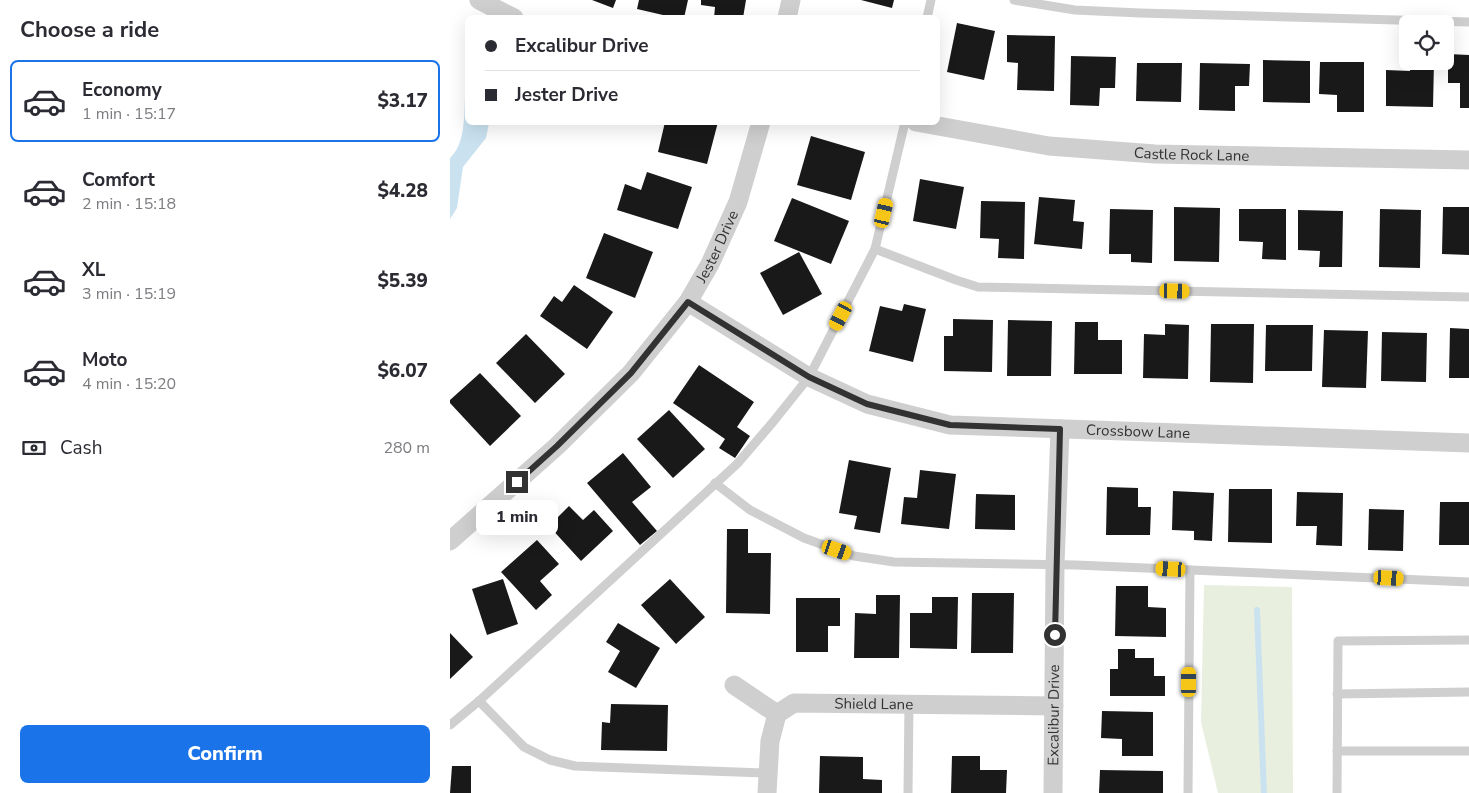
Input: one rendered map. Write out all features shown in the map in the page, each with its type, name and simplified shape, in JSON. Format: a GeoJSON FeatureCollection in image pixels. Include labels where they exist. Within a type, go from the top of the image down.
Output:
{"type":"FeatureCollection","features":[{"type":"Feature","properties":{"kind":"street"},"geometry":{"type":"LineString","coordinates":[[478,0],[508,15]]}},
{"type":"Feature","properties":{"kind":"street"},"geometry":{"type":"LineString","coordinates":[[788,15],[791,0]]}},
{"type":"Feature","properties":{"kind":"street","name":"Jester Drive"},"geometry":{"type":"LineString","coordinates":[[450,541],[557,446],[631,373],[688,302],[710,264],[738,202],[760,125]]}},
{"type":"Feature","properties":{"kind":"street","name":"Castle Rock Lane"},"geometry":{"type":"LineString","coordinates":[[933,125],[1049,146],[1155,154],[1469,160]]}},
{"type":"Feature","properties":{"kind":"street","name":"Crossbow Lane"},"geometry":{"type":"LineString","coordinates":[[688,302],[809,377],[867,404],[950,425],[1469,443]]}},
{"type":"Feature","properties":{"kind":"street","name":"Excalibur Drive"},"geometry":{"type":"LineString","coordinates":[[1053,793],[1055,565],[1060,429]]}},
{"type":"Feature","properties":{"kind":"street"},"geometry":{"type":"LineString","coordinates":[[734,685],[777,714],[770,741],[767,772],[768,793]]}},
{"type":"Feature","properties":{"kind":"street","name":"Shield Lane"},"geometry":{"type":"LineString","coordinates":[[777,714],[794,703],[1054,706]]}},
{"type":"Feature","properties":{"kind":"lane"},"geometry":{"type":"LineString","coordinates":[[928,15],[931,0]]}},
{"type":"Feature","properties":{"kind":"lane"},"geometry":{"type":"LineString","coordinates":[[1014,0],[1075,10],[1469,22]]}},
{"type":"Feature","properties":{"kind":"lane"},"geometry":{"type":"LineString","coordinates":[[450,725],[479,701],[736,464],[809,377],[875,249],[904,125]]}},
{"type":"Feature","properties":{"kind":"lane"},"geometry":{"type":"LineString","coordinates":[[875,249],[978,287],[1469,297]]}},
{"type":"Feature","properties":{"kind":"lane"},"geometry":{"type":"LineString","coordinates":[[715,484],[750,510],[804,538],[854,556],[894,562],[1055,565],[1469,582]]}},
{"type":"Feature","properties":{"kind":"lane"},"geometry":{"type":"LineString","coordinates":[[1188,793],[1190,570]]}},
{"type":"Feature","properties":{"kind":"lane"},"geometry":{"type":"LineString","coordinates":[[1337,793],[1338,641],[1469,640]]}},
{"type":"Feature","properties":{"kind":"lane"},"geometry":{"type":"LineString","coordinates":[[1337,694],[1469,692]]}},
{"type":"Feature","properties":{"kind":"lane"},"geometry":{"type":"LineString","coordinates":[[479,701],[524,747],[550,760],[576,766],[591,767],[767,772]]}},
{"type":"Feature","properties":{"kind":"lane"},"geometry":{"type":"LineString","coordinates":[[908,793],[910,704]]}},
{"type":"Feature","properties":{"kind":"lane"},"geometry":{"type":"LineString","coordinates":[[1337,751],[1469,751]]}},
{"type":"Feature","properties":{"kind":"green space"},"geometry":{"type":"Polygon","coordinates":[[[1204,585],[1292,587],[1293,793],[1218,793],[1201,722],[1204,585]]]}},
{"type":"Feature","properties":{"kind":"water"},"geometry":{"type":"Polygon","coordinates":[[[465,101],[465,125],[489,125],[486,138],[463,167],[457,208],[450,219],[450,158],[460,141],[465,101]]]}},
{"type":"Feature","properties":{"kind":"building"},"geometry":{"type":"Polygon","coordinates":[[[592,0],[616,0],[613,8],[592,0]]]}},
{"type":"Feature","properties":{"kind":"building"},"geometry":{"type":"Polygon","coordinates":[[[639,0],[688,0],[685,15],[663,15],[637,9],[639,0]]]}},
{"type":"Feature","properties":{"kind":"building"},"geometry":{"type":"Polygon","coordinates":[[[701,0],[746,0],[744,15],[714,15],[715,7],[701,5],[701,0]]]}},
{"type":"Feature","properties":{"kind":"building"},"geometry":{"type":"Polygon","coordinates":[[[861,0],[894,0],[892,8],[861,0]]]}},
{"type":"Feature","properties":{"kind":"building"},"geometry":{"type":"Polygon","coordinates":[[[957,23],[995,31],[984,80],[947,72],[957,23]]]}},
{"type":"Feature","properties":{"kind":"building"},"geometry":{"type":"Polygon","coordinates":[[[1007,35],[1055,36],[1054,91],[1017,90],[1018,63],[1007,62],[1007,35]]]}},
{"type":"Feature","properties":{"kind":"building"},"geometry":{"type":"Polygon","coordinates":[[[1454,54],[1469,55],[1469,108],[1460,108],[1460,83],[1448,83],[1448,70],[1454,70],[1454,54]]]}},
{"type":"Feature","properties":{"kind":"building"},"geometry":{"type":"Polygon","coordinates":[[[1071,56],[1116,57],[1115,88],[1100,88],[1099,106],[1070,105],[1071,56]]]}},
{"type":"Feature","properties":{"kind":"building"},"geometry":{"type":"Polygon","coordinates":[[[1263,60],[1310,61],[1310,103],[1263,102],[1263,60]]]}},
{"type":"Feature","properties":{"kind":"building"},"geometry":{"type":"Polygon","coordinates":[[[1320,62],[1364,62],[1364,112],[1337,112],[1337,95],[1319,94],[1320,62]]]}},
{"type":"Feature","properties":{"kind":"building"},"geometry":{"type":"Polygon","coordinates":[[[1137,63],[1182,63],[1181,102],[1136,101],[1137,63]]]}},
{"type":"Feature","properties":{"kind":"building"},"geometry":{"type":"Polygon","coordinates":[[[1200,63],[1250,64],[1249,86],[1235,86],[1235,111],[1199,110],[1200,63]]]}},
{"type":"Feature","properties":{"kind":"building"},"geometry":{"type":"Polygon","coordinates":[[[1386,70],[1434,70],[1433,107],[1386,106],[1386,70]]]}},
{"type":"Feature","properties":{"kind":"building"},"geometry":{"type":"Polygon","coordinates":[[[664,125],[717,125],[707,164],[658,152],[664,125]]]}},
{"type":"Feature","properties":{"kind":"building"},"geometry":{"type":"Polygon","coordinates":[[[811,136],[865,152],[851,200],[797,185],[811,136]]]}},
{"type":"Feature","properties":{"kind":"building"},"geometry":{"type":"Polygon","coordinates":[[[647,172],[692,187],[678,229],[617,210],[625,184],[641,190],[647,172]]]}},
{"type":"Feature","properties":{"kind":"building"},"geometry":{"type":"Polygon","coordinates":[[[920,179],[964,187],[956,229],[913,221],[920,179]]]}},
{"type":"Feature","properties":{"kind":"building"},"geometry":{"type":"Polygon","coordinates":[[[1039,197],[1075,200],[1073,221],[1084,222],[1082,249],[1034,244],[1039,197]]]}},
{"type":"Feature","properties":{"kind":"building"},"geometry":{"type":"Polygon","coordinates":[[[792,198],[849,221],[831,264],[774,241],[792,198]]]}},
{"type":"Feature","properties":{"kind":"building"},"geometry":{"type":"Polygon","coordinates":[[[981,201],[1025,202],[1024,259],[998,258],[999,239],[980,238],[981,201]]]}},
{"type":"Feature","properties":{"kind":"building"},"geometry":{"type":"Polygon","coordinates":[[[1174,207],[1220,208],[1219,262],[1174,261],[1174,207]]]}},
{"type":"Feature","properties":{"kind":"building"},"geometry":{"type":"Polygon","coordinates":[[[1443,207],[1469,207],[1469,255],[1442,254],[1443,207]]]}},
{"type":"Feature","properties":{"kind":"building"},"geometry":{"type":"Polygon","coordinates":[[[1110,209],[1153,210],[1152,263],[1131,262],[1131,254],[1109,254],[1110,209]]]}},
{"type":"Feature","properties":{"kind":"building"},"geometry":{"type":"Polygon","coordinates":[[[1239,209],[1286,209],[1286,260],[1262,259],[1263,242],[1239,241],[1239,209]]]}},
{"type":"Feature","properties":{"kind":"building"},"geometry":{"type":"Polygon","coordinates":[[[1380,209],[1421,210],[1420,268],[1379,267],[1380,209]]]}},
{"type":"Feature","properties":{"kind":"building"},"geometry":{"type":"Polygon","coordinates":[[[1298,210],[1343,211],[1342,267],[1319,267],[1320,251],[1298,250],[1298,210]]]}},
{"type":"Feature","properties":{"kind":"building"},"geometry":{"type":"Polygon","coordinates":[[[604,233],[653,252],[635,298],[586,278],[604,233]]]}},
{"type":"Feature","properties":{"kind":"building"},"geometry":{"type":"Polygon","coordinates":[[[799,252],[822,294],[783,315],[760,273],[799,252]]]}},
{"type":"Feature","properties":{"kind":"building"},"geometry":{"type":"Polygon","coordinates":[[[574,285],[613,312],[587,349],[540,316],[554,296],[562,302],[574,285]]]}},
{"type":"Feature","properties":{"kind":"building"},"geometry":{"type":"Polygon","coordinates":[[[904,304],[926,309],[913,362],[869,351],[880,306],[902,311],[904,304]]]}},
{"type":"Feature","properties":{"kind":"building"},"geometry":{"type":"Polygon","coordinates":[[[953,319],[993,320],[992,372],[944,371],[944,336],[953,336],[953,319]]]}},
{"type":"Feature","properties":{"kind":"building"},"geometry":{"type":"Polygon","coordinates":[[[1008,320],[1052,321],[1051,376],[1007,376],[1008,320]]]}},
{"type":"Feature","properties":{"kind":"building"},"geometry":{"type":"Polygon","coordinates":[[[1075,322],[1098,322],[1098,340],[1122,340],[1122,374],[1074,374],[1075,322]]]}},
{"type":"Feature","properties":{"kind":"building"},"geometry":{"type":"Polygon","coordinates":[[[1165,324],[1189,325],[1188,379],[1143,378],[1144,334],[1165,335],[1165,324]]]}},
{"type":"Feature","properties":{"kind":"building"},"geometry":{"type":"Polygon","coordinates":[[[1211,324],[1254,324],[1253,383],[1210,382],[1211,324]]]}},
{"type":"Feature","properties":{"kind":"building"},"geometry":{"type":"Polygon","coordinates":[[[1266,325],[1313,325],[1312,371],[1265,371],[1266,325]]]}},
{"type":"Feature","properties":{"kind":"building"},"geometry":{"type":"Polygon","coordinates":[[[1450,328],[1469,329],[1469,378],[1449,378],[1450,328]]]}},
{"type":"Feature","properties":{"kind":"building"},"geometry":{"type":"Polygon","coordinates":[[[1324,330],[1368,331],[1366,388],[1322,387],[1324,330]]]}},
{"type":"Feature","properties":{"kind":"building"},"geometry":{"type":"Polygon","coordinates":[[[1382,332],[1427,333],[1426,382],[1381,381],[1382,332]]]}},
{"type":"Feature","properties":{"kind":"building"},"geometry":{"type":"Polygon","coordinates":[[[526,334],[565,374],[535,403],[496,363],[526,334]]]}},
{"type":"Feature","properties":{"kind":"building"},"geometry":{"type":"Polygon","coordinates":[[[699,365],[754,402],[737,427],[750,436],[735,458],[719,448],[725,439],[673,403],[699,365]]]}},
{"type":"Feature","properties":{"kind":"building"},"geometry":{"type":"Polygon","coordinates":[[[480,373],[521,416],[490,446],[450,403],[450,400],[480,373]]]}},
{"type":"Feature","properties":{"kind":"building"},"geometry":{"type":"Polygon","coordinates":[[[669,410],[705,449],[673,478],[637,439],[669,410]]]}},
{"type":"Feature","properties":{"kind":"building"},"geometry":{"type":"Polygon","coordinates":[[[623,453],[651,487],[632,502],[657,531],[640,545],[587,483],[623,453]]]}},
{"type":"Feature","properties":{"kind":"building"},"geometry":{"type":"Polygon","coordinates":[[[849,460],[891,468],[880,533],[854,529],[857,516],[839,513],[849,460]]]}},
{"type":"Feature","properties":{"kind":"building"},"geometry":{"type":"Polygon","coordinates":[[[920,470],[956,474],[949,529],[901,524],[904,497],[917,498],[920,470]]]}},
{"type":"Feature","properties":{"kind":"building"},"geometry":{"type":"Polygon","coordinates":[[[1107,487],[1138,488],[1138,507],[1151,507],[1150,535],[1106,535],[1107,487]]]}},
{"type":"Feature","properties":{"kind":"building"},"geometry":{"type":"Polygon","coordinates":[[[1229,489],[1272,489],[1272,543],[1228,542],[1229,489]]]}},
{"type":"Feature","properties":{"kind":"building"},"geometry":{"type":"Polygon","coordinates":[[[1173,491],[1214,493],[1212,541],[1194,540],[1194,531],[1172,530],[1173,491]]]}},
{"type":"Feature","properties":{"kind":"building"},"geometry":{"type":"Polygon","coordinates":[[[1297,492],[1343,493],[1342,546],[1316,545],[1317,526],[1296,526],[1297,492]]]}},
{"type":"Feature","properties":{"kind":"building"},"geometry":{"type":"Polygon","coordinates":[[[976,494],[1015,495],[1015,530],[975,529],[976,494]]]}},
{"type":"Feature","properties":{"kind":"building"},"geometry":{"type":"Polygon","coordinates":[[[1440,502],[1469,502],[1469,545],[1439,545],[1440,502]]]}},
{"type":"Feature","properties":{"kind":"building"},"geometry":{"type":"Polygon","coordinates":[[[569,506],[583,520],[594,510],[613,531],[581,561],[549,526],[569,506]]]}},
{"type":"Feature","properties":{"kind":"building"},"geometry":{"type":"Polygon","coordinates":[[[1369,509],[1404,510],[1403,551],[1368,550],[1369,509]]]}},
{"type":"Feature","properties":{"kind":"building"},"geometry":{"type":"Polygon","coordinates":[[[727,529],[748,529],[748,553],[771,553],[770,614],[726,613],[727,529]]]}},
{"type":"Feature","properties":{"kind":"building"},"geometry":{"type":"Polygon","coordinates":[[[537,540],[559,564],[540,581],[552,595],[536,610],[501,572],[537,540]]]}},
{"type":"Feature","properties":{"kind":"building"},"geometry":{"type":"Polygon","coordinates":[[[503,579],[518,624],[487,635],[472,589],[503,579]]]}},
{"type":"Feature","properties":{"kind":"building"},"geometry":{"type":"Polygon","coordinates":[[[670,579],[705,617],[676,644],[641,605],[670,579]]]}},
{"type":"Feature","properties":{"kind":"building"},"geometry":{"type":"Polygon","coordinates":[[[1116,586],[1148,586],[1148,607],[1166,608],[1166,637],[1115,636],[1116,586]]]}},
{"type":"Feature","properties":{"kind":"building"},"geometry":{"type":"Polygon","coordinates":[[[972,593],[1014,593],[1013,653],[971,653],[972,593]]]}},
{"type":"Feature","properties":{"kind":"building"},"geometry":{"type":"Polygon","coordinates":[[[876,595],[900,595],[899,658],[854,658],[855,613],[876,614],[876,595]]]}},
{"type":"Feature","properties":{"kind":"building"},"geometry":{"type":"Polygon","coordinates":[[[932,597],[958,597],[957,649],[910,648],[910,613],[932,613],[932,597]]]}},
{"type":"Feature","properties":{"kind":"building"},"geometry":{"type":"Polygon","coordinates":[[[796,598],[840,598],[840,626],[828,626],[828,652],[796,652],[796,598]]]}},
{"type":"Feature","properties":{"kind":"building"},"geometry":{"type":"Polygon","coordinates":[[[618,623],[660,648],[636,688],[608,672],[620,651],[606,642],[618,623]]]}},
{"type":"Feature","properties":{"kind":"building"},"geometry":{"type":"Polygon","coordinates":[[[450,633],[473,657],[450,679],[450,633]]]}},
{"type":"Feature","properties":{"kind":"building"},"geometry":{"type":"Polygon","coordinates":[[[1118,649],[1135,649],[1135,658],[1154,658],[1154,676],[1165,676],[1165,696],[1110,696],[1110,669],[1118,669],[1118,649]]]}},
{"type":"Feature","properties":{"kind":"building"},"geometry":{"type":"Polygon","coordinates":[[[611,704],[668,705],[667,751],[601,750],[602,722],[610,723],[611,704]]]}},
{"type":"Feature","properties":{"kind":"building"},"geometry":{"type":"Polygon","coordinates":[[[1102,711],[1153,712],[1153,756],[1122,756],[1122,739],[1101,738],[1102,711]]]}},
{"type":"Feature","properties":{"kind":"building"},"geometry":{"type":"Polygon","coordinates":[[[820,756],[863,757],[863,779],[882,780],[882,793],[819,793],[820,756]]]}},
{"type":"Feature","properties":{"kind":"building"},"geometry":{"type":"Polygon","coordinates":[[[952,756],[980,756],[980,770],[1007,770],[1006,793],[951,793],[952,756]]]}},
{"type":"Feature","properties":{"kind":"building"},"geometry":{"type":"Polygon","coordinates":[[[452,766],[471,766],[471,793],[450,793],[452,766]]]}},
{"type":"Feature","properties":{"kind":"building"},"geometry":{"type":"Polygon","coordinates":[[[1100,770],[1163,771],[1163,793],[1099,793],[1100,770]]]}},
{"type":"Feature","properties":{"kind":"waterway"},"geometry":{"type":"LineString","coordinates":[[1257,610],[1264,793]]}},
{"type":"Feature","properties":{"kind":"route"},"geometry":{"type":"LineString","coordinates":[[517,482],[557,446],[631,373],[688,302],[809,377],[867,404],[950,425],[1060,429],[1055,565],[1055,635]]}}]}
